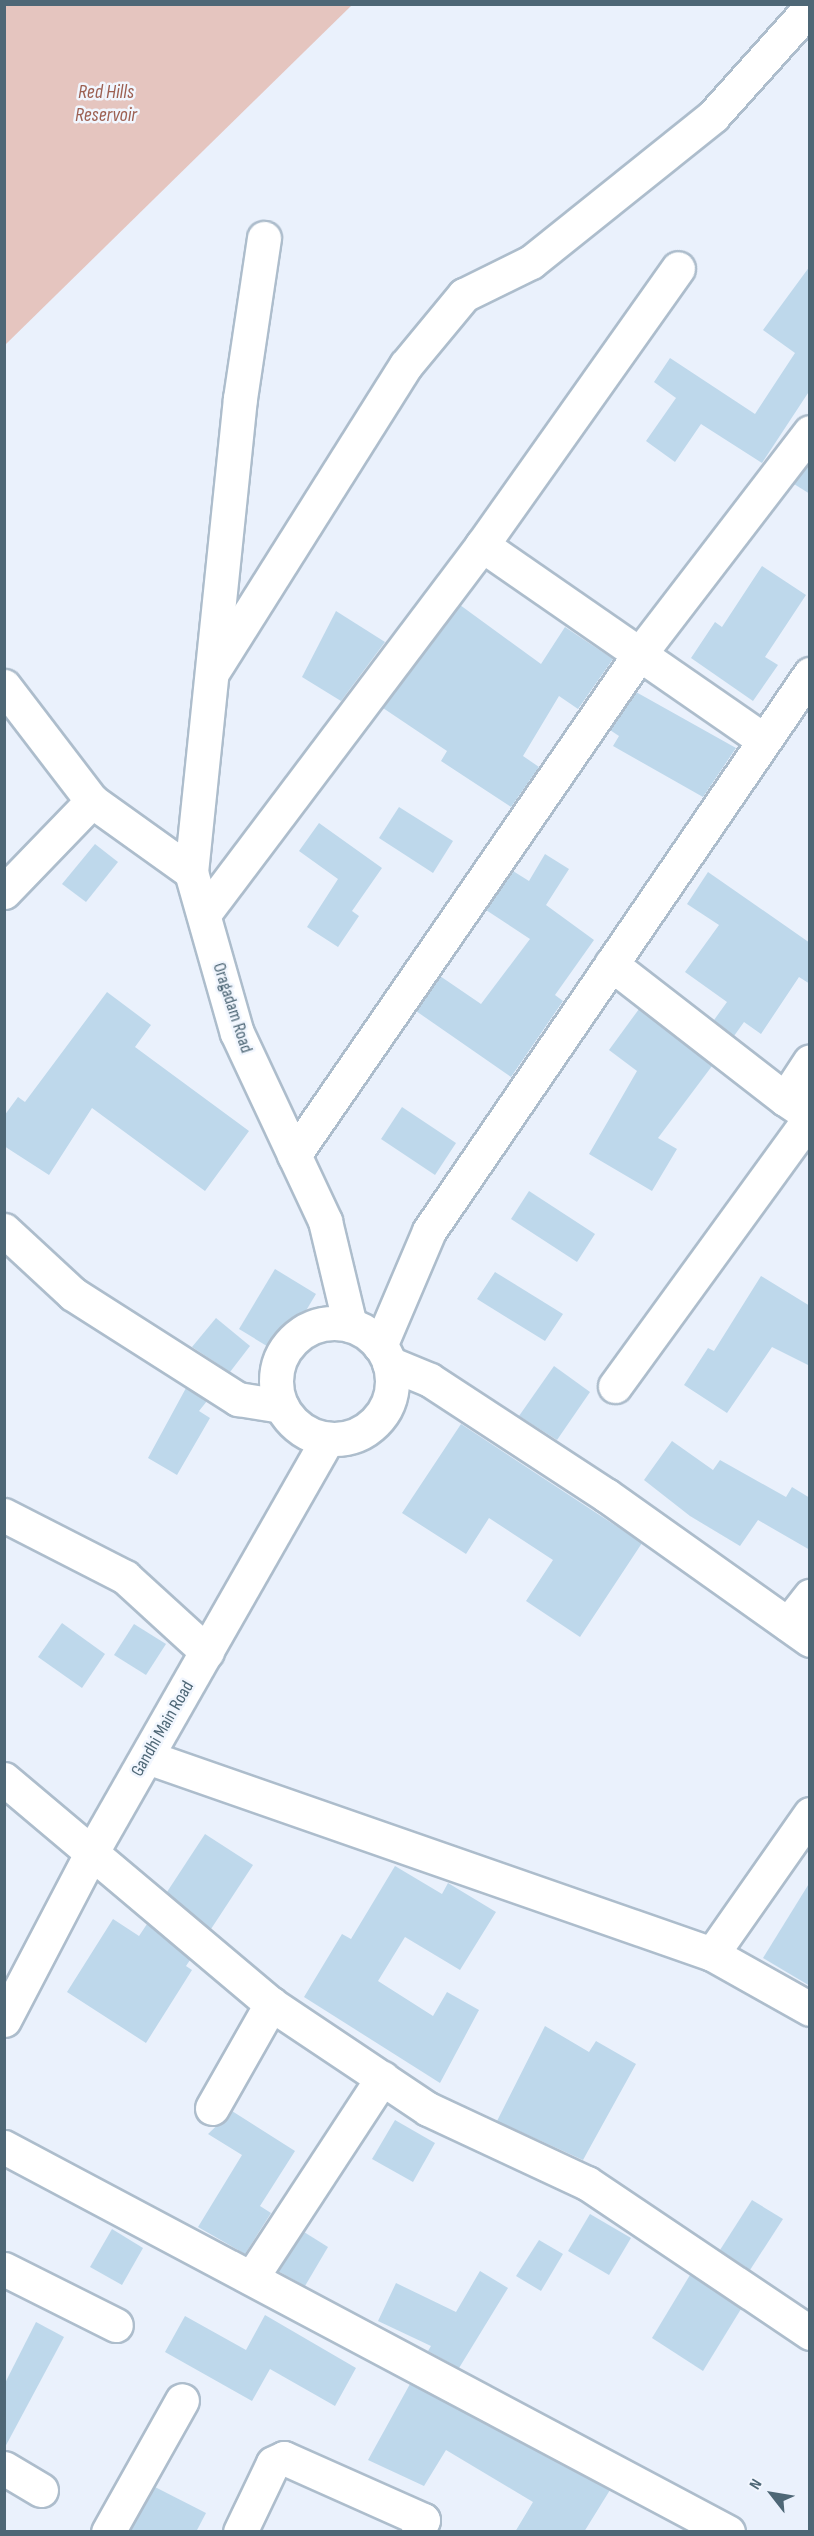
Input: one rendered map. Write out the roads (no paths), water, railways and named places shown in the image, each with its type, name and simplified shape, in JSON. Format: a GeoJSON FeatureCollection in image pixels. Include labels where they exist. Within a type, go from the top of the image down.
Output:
{"type":"FeatureCollection","features":[{"type":"Feature","properties":{"kind":"street"},"geometry":{"type":"LineString","coordinates":[[210,675],[406,365],[464,295],[531,262],[713,116],[810,8]]}},
{"type":"Feature","properties":{"kind":"street","name":"Oragadam Road"},"geometry":{"type":"LineString","coordinates":[[264,238],[240,398],[191,872],[237,1033],[325,1221],[350,1325]]}},
{"type":"Feature","properties":{"kind":"street"},"geometry":{"type":"LineString","coordinates":[[204,915],[482,545],[678,268]]}},
{"type":"Feature","properties":{"kind":"street"},"geometry":{"type":"LineString","coordinates":[[294,1155],[638,656],[810,432]]}},
{"type":"Feature","properties":{"kind":"street"},"geometry":{"type":"LineString","coordinates":[[482,545],[638,656],[764,740]]}},
{"type":"Feature","properties":{"kind":"street"},"geometry":{"type":"LineString","coordinates":[[810,674],[429,1231],[385,1354],[389,1400],[379,1417],[356,1434],[327,1439],[308,1434],[281,1406],[276,1387],[284,1351],[313,1327],[350,1325],[385,1354],[479,1412],[799,1632],[810,1596]]}},
{"type":"Feature","properties":{"kind":"street"},"geometry":{"type":"LineString","coordinates":[[4,686],[92,801],[191,872]]}},
{"type":"Feature","properties":{"kind":"street"},"geometry":{"type":"LineString","coordinates":[[4,892],[92,801]]}},
{"type":"Feature","properties":{"kind":"street"},"geometry":{"type":"LineString","coordinates":[[611,964],[801,1111]]}},
{"type":"Feature","properties":{"kind":"street"},"geometry":{"type":"LineString","coordinates":[[615,1386],[801,1111],[810,1061]]}},
{"type":"Feature","properties":{"kind":"street"},"geometry":{"type":"LineString","coordinates":[[4,1230],[73,1294],[238,1400],[281,1406]]}},
{"type":"Feature","properties":{"kind":"street","name":"Gandhi Main Road"},"geometry":{"type":"LineString","coordinates":[[4,2020],[93,1850],[327,1439]]}},
{"type":"Feature","properties":{"kind":"street"},"geometry":{"type":"LineString","coordinates":[[4,1515],[124,1577],[207,1652]]}},
{"type":"Feature","properties":{"kind":"street"},"geometry":{"type":"LineString","coordinates":[[147,1757],[712,1954],[810,2009]]}},
{"type":"Feature","properties":{"kind":"street"},"geometry":{"type":"LineString","coordinates":[[4,1779],[93,1850],[271,2004],[428,2109],[587,2183],[810,2333]]}},
{"type":"Feature","properties":{"kind":"street"},"geometry":{"type":"LineString","coordinates":[[712,1954],[810,1814]]}},
{"type":"Feature","properties":{"kind":"street"},"geometry":{"type":"LineString","coordinates":[[212,2108],[271,2004]]}},
{"type":"Feature","properties":{"kind":"street"},"geometry":{"type":"LineString","coordinates":[[252,2277],[382,2078]]}},
{"type":"Feature","properties":{"kind":"street"},"geometry":{"type":"LineString","coordinates":[[4,2147],[728,2532]]}},
{"type":"Feature","properties":{"kind":"street"},"geometry":{"type":"LineString","coordinates":[[4,2269],[116,2325]]}},
{"type":"Feature","properties":{"kind":"street"},"geometry":{"type":"LineString","coordinates":[[108,2532],[182,2400]]}},
{"type":"Feature","properties":{"kind":"street"},"geometry":{"type":"LineString","coordinates":[[240,2532],[273,2463],[284,2458],[423,2520],[418,2532]]}},
{"type":"Feature","properties":{"kind":"street"},"geometry":{"type":"LineString","coordinates":[[4,2468],[41,2490]]}},
{"type":"Feature","properties":{"kind":"water","name":"Red Hills Reservoir"},"geometry":{"type":"Polygon","coordinates":[[[5,4],[352,4],[352,5],[5,345],[5,4]]]}}]}
